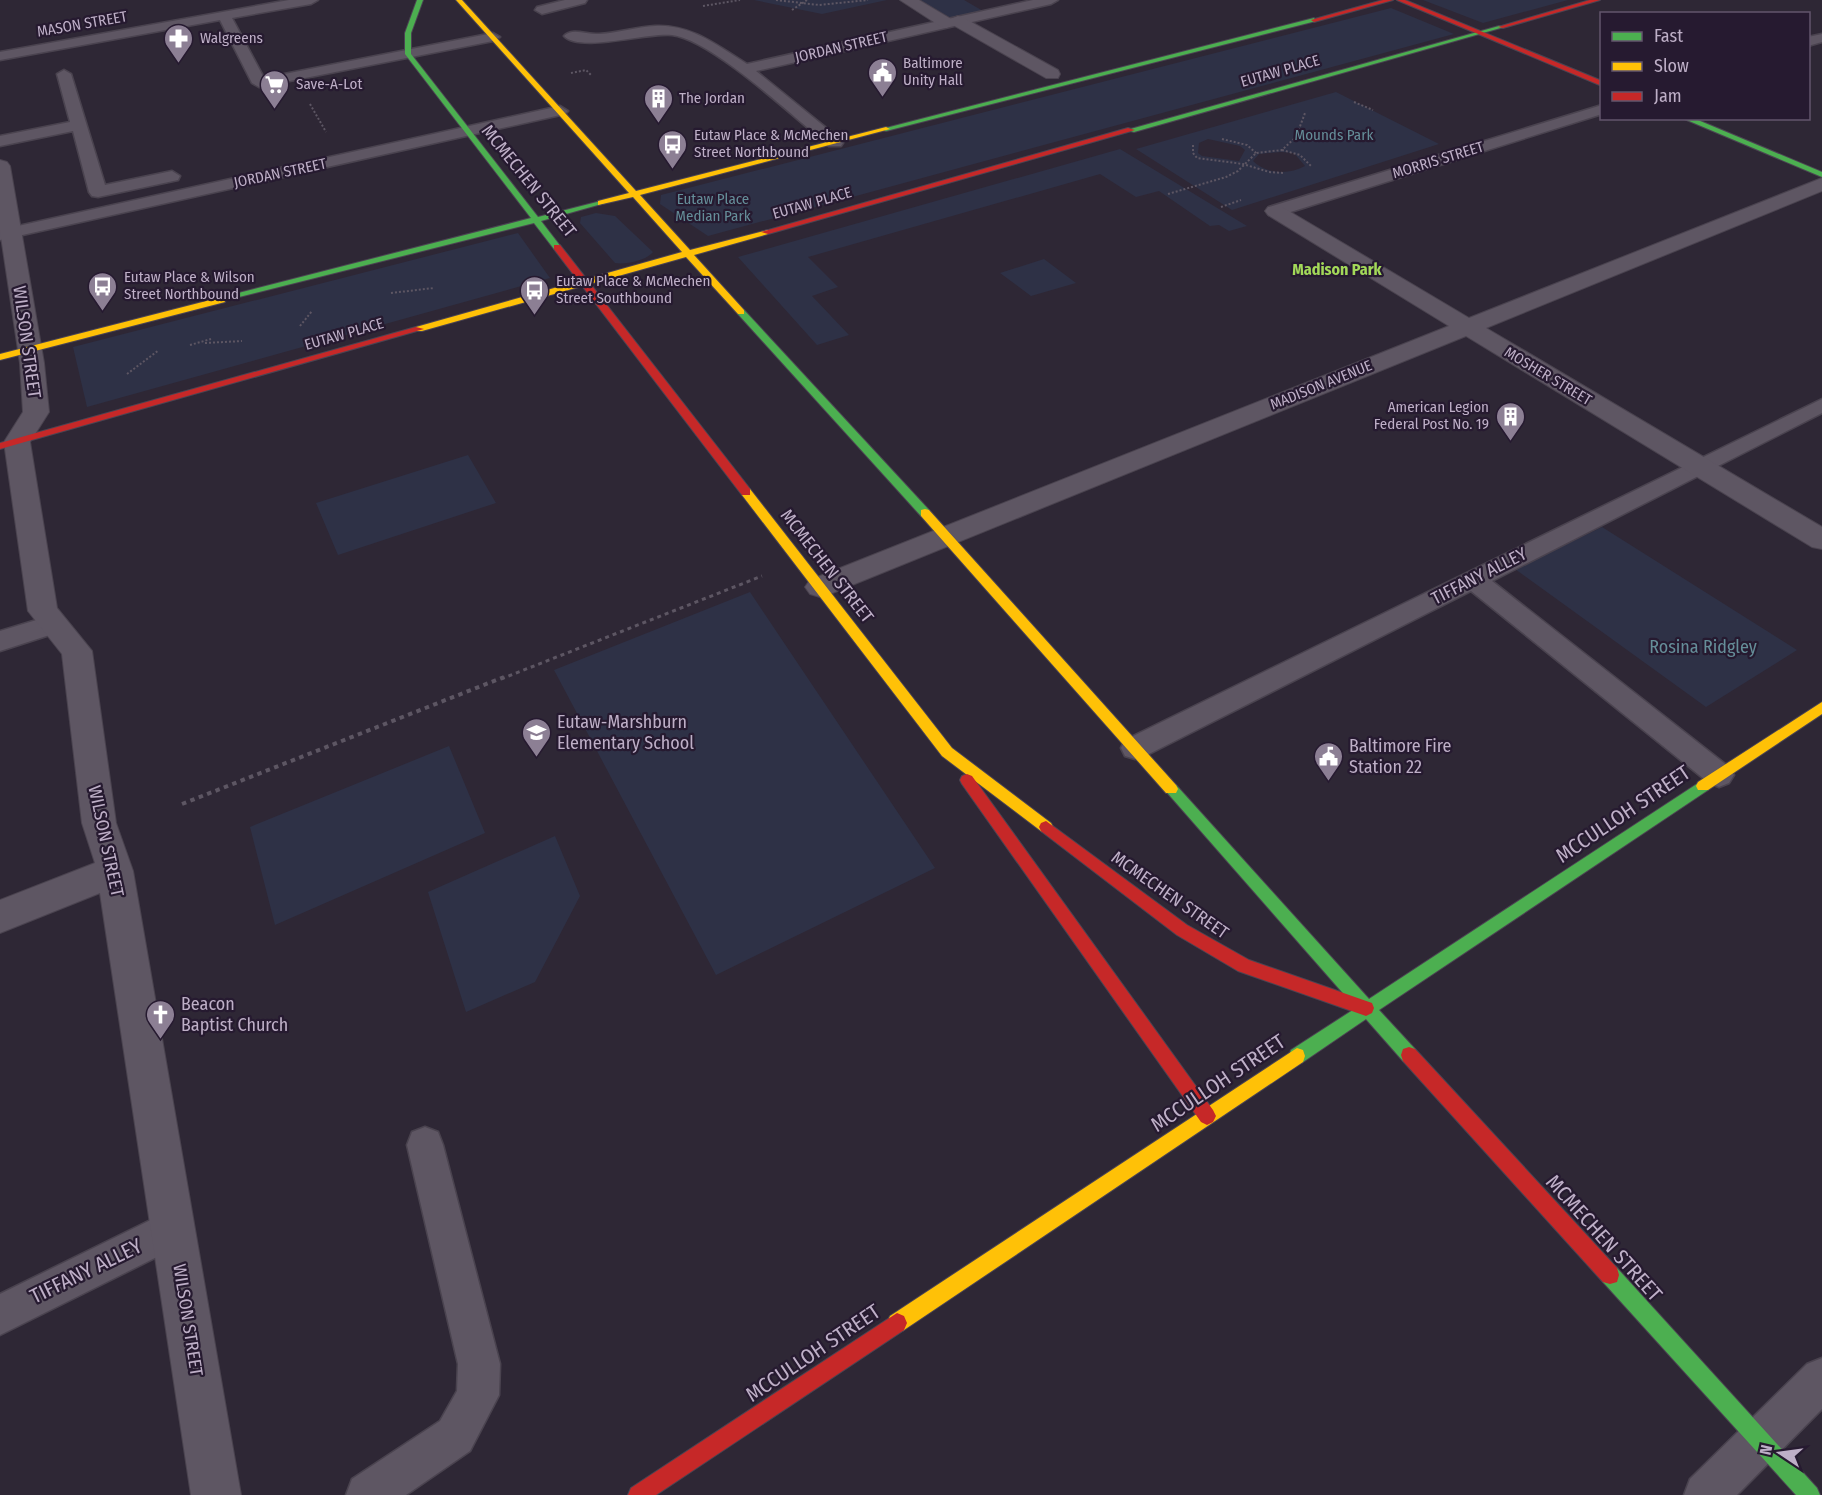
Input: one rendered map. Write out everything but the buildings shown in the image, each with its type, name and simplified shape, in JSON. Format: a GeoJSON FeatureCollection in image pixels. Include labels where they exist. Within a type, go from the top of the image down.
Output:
{"type":"FeatureCollection","features":[{"type":"Feature","properties":{"kind":"street"},"geometry":{"type":"LineString","coordinates":[[408,54],[406,44],[408,30],[420,0]]}},
{"type":"Feature","properties":{"kind":"street","name":"MCMECHEN STREET"},"geometry":{"type":"LineString","coordinates":[[459,0],[687,254],[946,536],[1367,1009],[1810,1495]]}},
{"type":"Feature","properties":{"kind":"street"},"geometry":{"type":"LineString","coordinates":[[908,0],[1052,74]]}},
{"type":"Feature","properties":{"kind":"street"},"geometry":{"type":"LineString","coordinates":[[0,357],[1390,0]]}},
{"type":"Feature","properties":{"kind":"street"},"geometry":{"type":"LineString","coordinates":[[1400,0],[1600,83]]}},
{"type":"Feature","properties":{"kind":"street","name":"EUTAW PLACE"},"geometry":{"type":"LineString","coordinates":[[8,444],[1597,0]]}},
{"type":"Feature","properties":{"kind":"street","name":"MCMECHEN STREET"},"geometry":{"type":"LineString","coordinates":[[408,54],[587,282],[947,752],[1182,930],[1207,946],[1244,966],[1367,1009]]}},
{"type":"Feature","properties":{"kind":"street"},"geometry":{"type":"LineString","coordinates":[[1690,120],[1822,176]]}},
{"type":"Feature","properties":{"kind":"street","name":"WILSON STREET"},"geometry":{"type":"LineString","coordinates":[[0,166],[5,234],[30,350],[36,412],[8,444],[43,610],[77,651],[99,823],[115,871],[216,1495]]}},
{"type":"Feature","properties":{"kind":"street","name":"MADISON AVENUE"},"geometry":{"type":"LineString","coordinates":[[820,587],[1822,184]]}},
{"type":"Feature","properties":{"kind":"street","name":"MOSHER STREET"},"geometry":{"type":"LineString","coordinates":[[1275,211],[1822,540]]}},
{"type":"Feature","properties":{"kind":"street","name":"MCCULLOH STREET"},"geometry":{"type":"LineString","coordinates":[[638,1495],[1822,707]]}},
{"type":"Feature","properties":{"kind":"street"},"geometry":{"type":"LineString","coordinates":[[947,752],[1207,1116]]}},
{"type":"Feature","properties":{"kind":"street"},"geometry":{"type":"LineString","coordinates":[[0,917],[115,871]]}},
{"type":"Feature","properties":{"kind":"lane","name":"MASON STREET"},"geometry":{"type":"LineString","coordinates":[[0,56],[312,0]]}},
{"type":"Feature","properties":{"kind":"lane"},"geometry":{"type":"LineString","coordinates":[[542,10],[580,0]]}},
{"type":"Feature","properties":{"kind":"lane","name":"JORDAN STREET"},"geometry":{"type":"LineString","coordinates":[[744,69],[1051,0]]}},
{"type":"Feature","properties":{"kind":"lane"},"geometry":{"type":"LineString","coordinates":[[224,16],[259,83],[493,37]]}},
{"type":"Feature","properties":{"kind":"lane"},"geometry":{"type":"LineString","coordinates":[[571,36],[597,39],[654,30],[676,31],[694,37],[744,69],[835,143]]}},
{"type":"Feature","properties":{"kind":"lane"},"geometry":{"type":"LineString","coordinates":[[64,74],[98,192],[188,173]]}},
{"type":"Feature","properties":{"kind":"lane","name":"MORRIS STREET"},"geometry":{"type":"LineString","coordinates":[[1275,211],[1600,110]]}},
{"type":"Feature","properties":{"kind":"lane","name":"JORDAN STREET"},"geometry":{"type":"LineString","coordinates":[[5,234],[560,111]]}},
{"type":"Feature","properties":{"kind":"lane"},"geometry":{"type":"LineString","coordinates":[[0,141],[78,125]]}},
{"type":"Feature","properties":{"kind":"lane"},"geometry":{"type":"LineString","coordinates":[[255,159],[266,176]]}},
{"type":"Feature","properties":{"kind":"lane","name":"TIFFANY ALLEY"},"geometry":{"type":"LineString","coordinates":[[1135,748],[1822,405]]}},
{"type":"Feature","properties":{"kind":"lane"},"geometry":{"type":"LineString","coordinates":[[1473,579],[1719,775]]}},
{"type":"Feature","properties":{"kind":"lane"},"geometry":{"type":"LineString","coordinates":[[0,642],[53,624]]}},
{"type":"Feature","properties":{"kind":"lane"},"geometry":{"type":"LineString","coordinates":[[368,1495],[455,1436],[478,1395],[479,1364],[425,1145]]}},
{"type":"Feature","properties":{"kind":"lane","name":"TIFFANY ALLEY"},"geometry":{"type":"LineString","coordinates":[[0,1315],[173,1228]]}},
{"type":"Feature","properties":{"kind":"lane"},"geometry":{"type":"LineString","coordinates":[[1706,1495],[1822,1379]]}},
{"type":"Feature","properties":{"kind":"path"},"geometry":{"type":"LineString","coordinates":[[720,5],[740,0]]}},
{"type":"Feature","properties":{"kind":"path"},"geometry":{"type":"LineString","coordinates":[[776,0],[802,4],[837,4],[867,0]]}},
{"type":"Feature","properties":{"kind":"path"},"geometry":{"type":"LineString","coordinates":[[792,10],[807,0]]}},
{"type":"Feature","properties":{"kind":"path"},"geometry":{"type":"LineString","coordinates":[[566,74],[586,70],[592,76]]}},
{"type":"Feature","properties":{"kind":"path"},"geometry":{"type":"LineString","coordinates":[[1282,150],[1296,137],[1305,113],[1312,110]]}},
{"type":"Feature","properties":{"kind":"path"},"geometry":{"type":"LineString","coordinates":[[1221,138],[1247,145],[1256,153]]}},
{"type":"Feature","properties":{"kind":"path"},"geometry":{"type":"LineString","coordinates":[[1196,139],[1194,153],[1197,158],[1243,164],[1269,172],[1289,172]]}},
{"type":"Feature","properties":{"kind":"path"},"geometry":{"type":"LineString","coordinates":[[1168,194],[1226,177],[1238,171],[1256,153],[1282,150],[1294,152],[1308,161],[1312,167],[1306,170]]}},
{"type":"Feature","properties":{"kind":"path"},"geometry":{"type":"LineString","coordinates":[[296,330],[318,304]]}},
{"type":"Feature","properties":{"kind":"path"},"geometry":{"type":"LineString","coordinates":[[201,344],[247,341]]}},
{"type":"Feature","properties":{"kind":"path"},"geometry":{"type":"LineString","coordinates":[[182,804],[771,573]]}},
{"type":"Feature","properties":{"kind":"green space"},"geometry":{"type":"Polygon","coordinates":[[[754,0],[887,0],[822,14],[754,0]]]}},
{"type":"Feature","properties":{"kind":"green space"},"geometry":{"type":"Polygon","coordinates":[[[916,0],[964,0],[983,11],[947,19],[916,0]]]}},
{"type":"Feature","properties":{"kind":"green space"},"geometry":{"type":"Polygon","coordinates":[[[1423,0],[1568,0],[1483,23],[1423,0]]]}},
{"type":"Feature","properties":{"kind":"green space","name":"Eutaw Place Median Park"},"geometry":{"type":"Polygon","coordinates":[[[1391,8],[1454,34],[708,236],[660,204],[661,195],[1391,8]]]}},
{"type":"Feature","properties":{"kind":"green space","name":"Mounds Park"},"geometry":{"type":"Polygon","coordinates":[[[1336,92],[1439,144],[1232,210],[1136,149],[1336,92]],[[1208,139],[1199,143],[1198,153],[1202,156],[1239,161],[1245,150],[1240,146],[1208,139]],[[1294,153],[1259,154],[1253,161],[1264,169],[1278,172],[1292,171],[1305,166],[1294,153]]]}},
{"type":"Feature","properties":{"kind":"green space"},"geometry":{"type":"Polygon","coordinates":[[[1120,149],[1247,226],[1229,231],[1219,225],[1210,226],[1159,191],[1136,197],[1100,174],[808,257],[838,287],[812,296],[849,335],[817,345],[738,257],[1120,149]]]}},
{"type":"Feature","properties":{"kind":"green space","name":"Eutaw Place Median Park"},"geometry":{"type":"Polygon","coordinates":[[[596,213],[615,216],[653,252],[636,261],[615,263],[580,223],[581,217],[596,213]]]}},
{"type":"Feature","properties":{"kind":"green space"},"geometry":{"type":"Polygon","coordinates":[[[518,233],[550,278],[87,407],[73,347],[518,233]]]}},
{"type":"Feature","properties":{"kind":"green space"},"geometry":{"type":"Polygon","coordinates":[[[1044,259],[1076,283],[1031,296],[1000,273],[1044,259]]]}},
{"type":"Feature","properties":{"kind":"green space"},"geometry":{"type":"Polygon","coordinates":[[[468,455],[496,503],[338,555],[316,503],[468,455]]]}},
{"type":"Feature","properties":{"kind":"green space","name":"Rosina Ridgley"},"geometry":{"type":"Polygon","coordinates":[[[1602,527],[1797,650],[1706,707],[1515,569],[1602,527]]]}},
{"type":"Feature","properties":{"kind":"green space"},"geometry":{"type":"Polygon","coordinates":[[[750,592],[935,868],[716,975],[554,670],[750,592]]]}},
{"type":"Feature","properties":{"kind":"green space"},"geometry":{"type":"Polygon","coordinates":[[[449,746],[485,833],[275,925],[250,827],[449,746]]]}},
{"type":"Feature","properties":{"kind":"green space"},"geometry":{"type":"Polygon","coordinates":[[[555,836],[580,896],[535,982],[466,1012],[428,892],[555,836]]]}},
{"type":"Feature","properties":{"kind":"traffic: fast"},"geometry":{"type":"LineString","coordinates":[[420,0],[408,33],[408,54],[557,247]]}},
{"type":"Feature","properties":{"kind":"traffic: fast"},"geometry":{"type":"LineString","coordinates":[[886,129],[1314,20]]}},
{"type":"Feature","properties":{"kind":"traffic: fast"},"geometry":{"type":"LineString","coordinates":[[1131,130],[1501,27]]}},
{"type":"Feature","properties":{"kind":"traffic: fast"},"geometry":{"type":"LineString","coordinates":[[1690,120],[1822,175]]}},
{"type":"Feature","properties":{"kind":"traffic: fast"},"geometry":{"type":"LineString","coordinates":[[222,300],[601,203]]}},
{"type":"Feature","properties":{"kind":"traffic: fast"},"geometry":{"type":"LineString","coordinates":[[741,312],[925,513]]}},
{"type":"Feature","properties":{"kind":"traffic: fast"},"geometry":{"type":"LineString","coordinates":[[1297,1056],[1703,786]]}},
{"type":"Feature","properties":{"kind":"traffic: fast"},"geometry":{"type":"LineString","coordinates":[[1171,789],[1409,1055]]}},
{"type":"Feature","properties":{"kind":"traffic: fast"},"geometry":{"type":"LineString","coordinates":[[1610,1275],[1810,1495]]}},
{"type":"Feature","properties":{"kind":"traffic: slow"},"geometry":{"type":"LineString","coordinates":[[459,0],[741,312]]}},
{"type":"Feature","properties":{"kind":"traffic: slow"},"geometry":{"type":"LineString","coordinates":[[601,203],[886,129]]}},
{"type":"Feature","properties":{"kind":"traffic: slow"},"geometry":{"type":"LineString","coordinates":[[419,329],[765,232]]}},
{"type":"Feature","properties":{"kind":"traffic: slow"},"geometry":{"type":"LineString","coordinates":[[0,357],[222,300]]}},
{"type":"Feature","properties":{"kind":"traffic: slow"},"geometry":{"type":"LineString","coordinates":[[746,492],[947,752],[1046,827]]}},
{"type":"Feature","properties":{"kind":"traffic: slow"},"geometry":{"type":"LineString","coordinates":[[925,513],[1171,789]]}},
{"type":"Feature","properties":{"kind":"traffic: slow"},"geometry":{"type":"LineString","coordinates":[[1703,786],[1822,707]]}},
{"type":"Feature","properties":{"kind":"traffic: slow"},"geometry":{"type":"LineString","coordinates":[[897,1323],[1297,1056]]}},
{"type":"Feature","properties":{"kind":"traffic: jam"},"geometry":{"type":"LineString","coordinates":[[1314,20],[1390,0]]}},
{"type":"Feature","properties":{"kind":"traffic: jam"},"geometry":{"type":"LineString","coordinates":[[1400,0],[1600,83]]}},
{"type":"Feature","properties":{"kind":"traffic: jam"},"geometry":{"type":"LineString","coordinates":[[1501,27],[1597,0]]}},
{"type":"Feature","properties":{"kind":"traffic: jam"},"geometry":{"type":"LineString","coordinates":[[765,232],[1131,130]]}},
{"type":"Feature","properties":{"kind":"traffic: jam"},"geometry":{"type":"LineString","coordinates":[[557,247],[746,492]]}},
{"type":"Feature","properties":{"kind":"traffic: jam"},"geometry":{"type":"LineString","coordinates":[[0,446],[419,329]]}},
{"type":"Feature","properties":{"kind":"traffic: jam"},"geometry":{"type":"LineString","coordinates":[[967,780],[1207,1116]]}},
{"type":"Feature","properties":{"kind":"traffic: jam"},"geometry":{"type":"LineString","coordinates":[[1046,827],[1182,930],[1244,966],[1366,1008]]}},
{"type":"Feature","properties":{"kind":"traffic: jam"},"geometry":{"type":"LineString","coordinates":[[1409,1055],[1610,1275]]}},
{"type":"Feature","properties":{"kind":"traffic: jam"},"geometry":{"type":"LineString","coordinates":[[638,1495],[897,1323]]}},
{"type":"Feature","properties":{"kind":"place","name":"Walgreens"},"geometry":{"type":"Point","coordinates":[179,64]}},
{"type":"Feature","properties":{"kind":"place","name":"Baltimore Unity Hall"},"geometry":{"type":"Point","coordinates":[882,98]}},
{"type":"Feature","properties":{"kind":"place","name":"Save-A-Lot"},"geometry":{"type":"Point","coordinates":[275,110]}},
{"type":"Feature","properties":{"kind":"place","name":"The Jordan"},"geometry":{"type":"Point","coordinates":[658,124]}},
{"type":"Feature","properties":{"kind":"place","name":"Eutaw Place & McMechen Street Northbound"},"geometry":{"type":"Point","coordinates":[673,170]}},
{"type":"Feature","properties":{"kind":"place","name":"Eutaw Place & Wilson Street Northbound"},"geometry":{"type":"Point","coordinates":[103,312]}},
{"type":"Feature","properties":{"kind":"place","name":"Eutaw Place & McMechen Street Southbound"},"geometry":{"type":"Point","coordinates":[535,316]}},
{"type":"Feature","properties":{"kind":"place","name":"American Legion Federal Post No. 19"},"geometry":{"type":"Point","coordinates":[1510,442]}},
{"type":"Feature","properties":{"kind":"place","name":"Eutaw-Marshburn Elementary School"},"geometry":{"type":"Point","coordinates":[536,758]}},
{"type":"Feature","properties":{"kind":"place","name":"Baltimore Fire Station 22"},"geometry":{"type":"Point","coordinates":[1328,782]}},
{"type":"Feature","properties":{"kind":"place","name":"Beacon Baptist Church"},"geometry":{"type":"Point","coordinates":[160,1040]}},
{"type":"Feature","properties":{"kind":"district","name":"Madison Park"},"geometry":{"type":"Point","coordinates":[1337,269]}}]}
